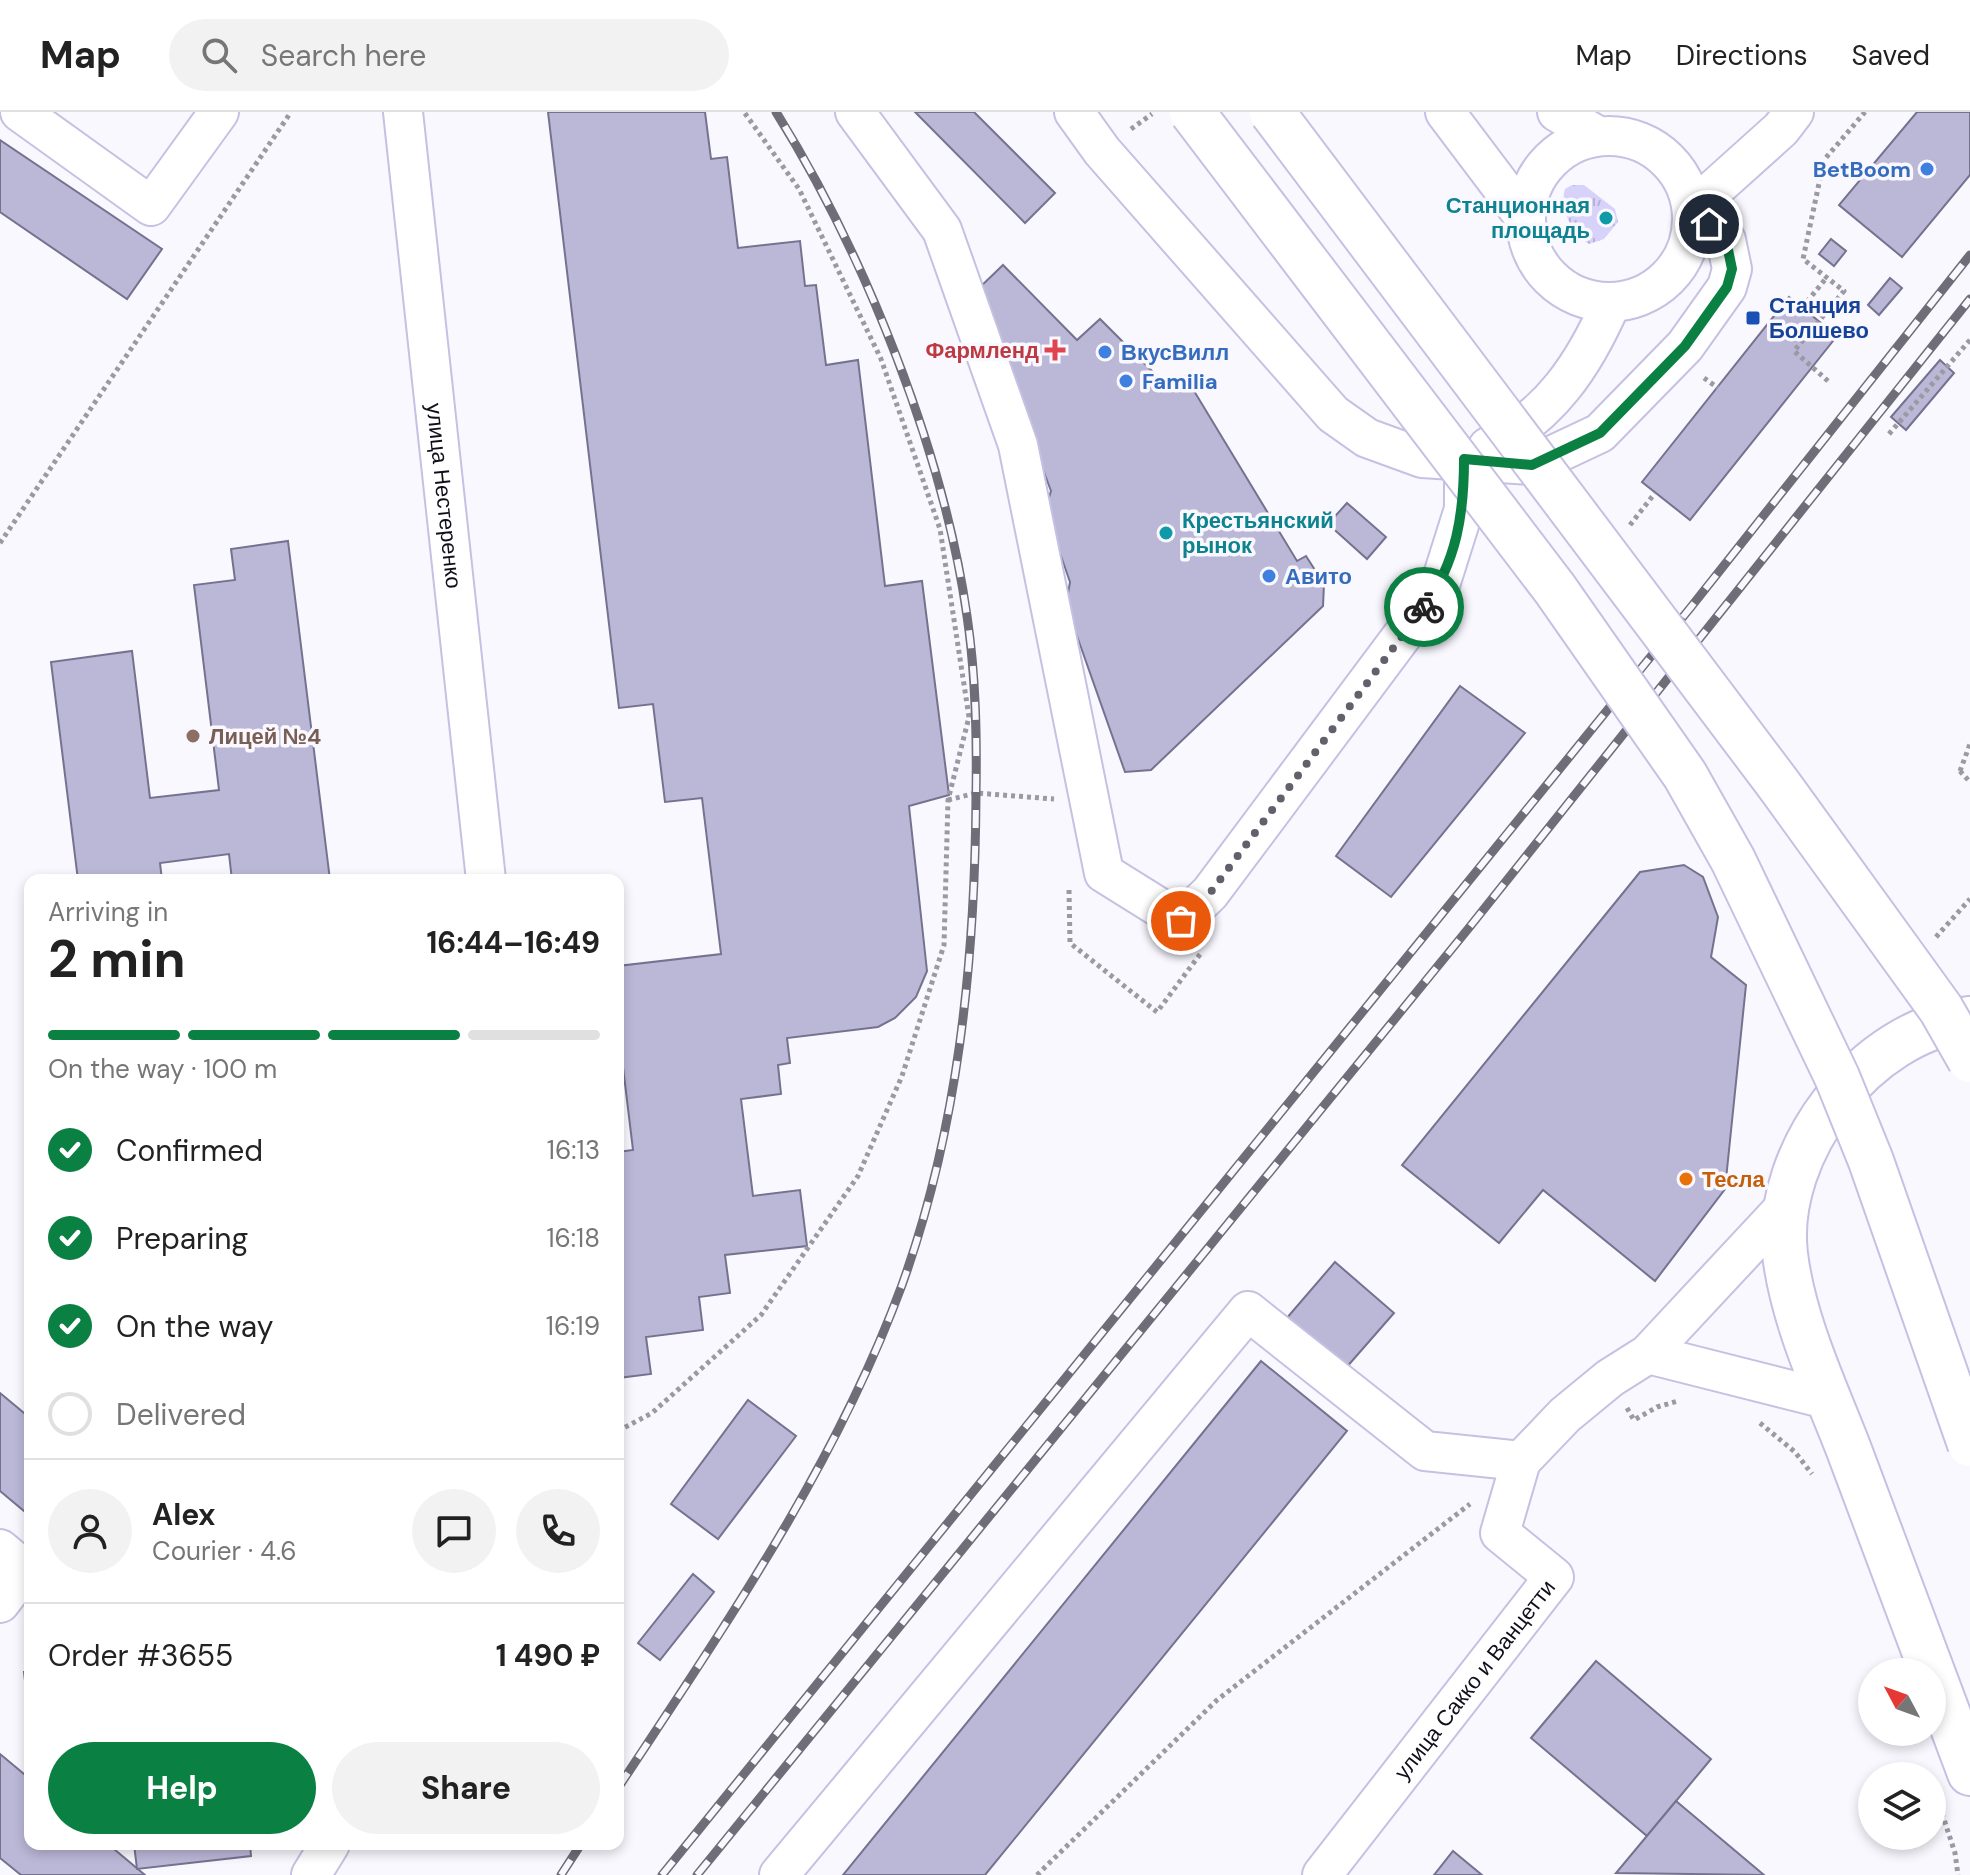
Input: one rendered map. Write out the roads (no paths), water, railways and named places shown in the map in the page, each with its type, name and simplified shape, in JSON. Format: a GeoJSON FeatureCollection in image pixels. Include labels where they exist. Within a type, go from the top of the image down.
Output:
{"type":"FeatureCollection","features":[{"type":"Feature","properties":{"kind":"main road"},"geometry":{"type":"LineString","coordinates":[[1192,112],[1555,589],[1685,775],[1747,888],[1837,1077],[1871,1161],[1970,1444]]}},
{"type":"Feature","properties":{"kind":"main road"},"geometry":{"type":"LineString","coordinates":[[1272,112],[1779,785],[1941,1009],[1970,1060]]}},
{"type":"Feature","properties":{"kind":"main road"},"geometry":{"type":"LineString","coordinates":[[1953,1784],[1794,1296],[1785,1253],[1786,1206],[1801,1160],[1825,1116],[1849,1085],[1881,1056],[1913,1035],[1970,1019]]}},
{"type":"Feature","properties":{"kind":"street"},"geometry":{"type":"LineString","coordinates":[[20,112],[151,206],[219,112]]}},
{"type":"Feature","properties":{"kind":"street","name":"улица Нестеренко"},"geometry":{"type":"LineString","coordinates":[[403,112],[485,874]]}},
{"type":"Feature","properties":{"kind":"street"},"geometry":{"type":"LineString","coordinates":[[855,112],[942,230],[1018,445],[1104,873],[1181,921],[1210,893],[1440,585],[1464,509],[1464,459]]}},
{"type":"Feature","properties":{"kind":"street"},"geometry":{"type":"LineString","coordinates":[[1074,112],[1102,151],[1333,414],[1388,448],[1422,458],[1532,465],[1600,433],[1685,346],[1713,311],[1732,269],[1726,240],[1692,209]]}},
{"type":"Feature","properties":{"kind":"street"},"geometry":{"type":"LineString","coordinates":[[1445,112],[1525,218]]}},
{"type":"Feature","properties":{"kind":"street"},"geometry":{"type":"LineString","coordinates":[[1557,112],[1598,136]]}},
{"type":"Feature","properties":{"kind":"street"},"geometry":{"type":"LineString","coordinates":[[1692,209],[1781,129],[1794,112]]}},
{"type":"Feature","properties":{"kind":"street"},"geometry":{"type":"LineString","coordinates":[[1598,136],[1631,138],[1660,153],[1682,178],[1692,209],[1689,245],[1667,279],[1641,297],[1611,303],[1578,297],[1550,279],[1531,251],[1525,218],[1531,189],[1546,164],[1570,145],[1598,136]]}},
{"type":"Feature","properties":{"kind":"street"},"geometry":{"type":"LineString","coordinates":[[1464,459],[1515,434],[1562,392],[1591,349],[1611,303]]}},
{"type":"Feature","properties":{"kind":"street","name":"улица Сакко и Ванцетти"},"geometry":{"type":"LineString","coordinates":[[1322,1875],[1554,1577],[1500,1533],[1521,1461],[1565,1415],[1610,1378],[1648,1354],[1786,1206]]}},
{"type":"Feature","properties":{"kind":"street"},"geometry":{"type":"LineString","coordinates":[[779,1875],[1248,1311],[1425,1451],[1521,1461]]}},
{"type":"Feature","properties":{"kind":"street"},"geometry":{"type":"LineString","coordinates":[[1648,1354],[1830,1400]]}},
{"type":"Feature","properties":{"kind":"street"},"geometry":{"type":"LineString","coordinates":[[0,1549],[24,1569]]}},
{"type":"Feature","properties":{"kind":"street"},"geometry":{"type":"LineString","coordinates":[[0,1603],[24,1571]]}},
{"type":"Feature","properties":{"kind":"street"},"geometry":{"type":"LineString","coordinates":[[311,1875],[326,1850]]}},
{"type":"Feature","properties":{"kind":"railway"},"geometry":{"type":"LineString","coordinates":[[624,1779],[775,1544],[811,1482],[875,1352],[902,1285],[937,1166],[950,1105],[967,983],[975,858],[976,728],[970,639],[956,553],[940,488],[896,355],[840,227],[776,112]]}},
{"type":"Feature","properties":{"kind":"railway"},"geometry":{"type":"LineString","coordinates":[[662,1875],[1691,607],[1970,255]]}},
{"type":"Feature","properties":{"kind":"railway"},"geometry":{"type":"LineString","coordinates":[[697,1875],[1468,929],[1970,299]]}},
{"type":"Feature","properties":{"kind":"railway"},"geometry":{"type":"LineString","coordinates":[[561,1875],[577,1850]]}},
{"type":"Feature","properties":{"kind":"place","name":"BetBoom"},"geometry":{"type":"Point","coordinates":[1927,169]}},
{"type":"Feature","properties":{"kind":"place","name":"Станционная площадь"},"geometry":{"type":"Point","coordinates":[1606,218]}},
{"type":"Feature","properties":{"kind":"place","name":"Станция Болшево"},"geometry":{"type":"Point","coordinates":[1753,318]}},
{"type":"Feature","properties":{"kind":"place","name":"Фармленд"},"geometry":{"type":"Point","coordinates":[1055,350]}},
{"type":"Feature","properties":{"kind":"place","name":"ВкусВилл"},"geometry":{"type":"Point","coordinates":[1105,352]}},
{"type":"Feature","properties":{"kind":"place","name":"Familia"},"geometry":{"type":"Point","coordinates":[1126,381]}},
{"type":"Feature","properties":{"kind":"place","name":"Крестьянский рынок"},"geometry":{"type":"Point","coordinates":[1166,533]}},
{"type":"Feature","properties":{"kind":"place","name":"Авито"},"geometry":{"type":"Point","coordinates":[1269,576]}},
{"type":"Feature","properties":{"kind":"place","name":"Лицей №4"},"geometry":{"type":"Point","coordinates":[193,736]}},
{"type":"Feature","properties":{"kind":"place","name":"Тесла"},"geometry":{"type":"Point","coordinates":[1686,1179]}}]}
